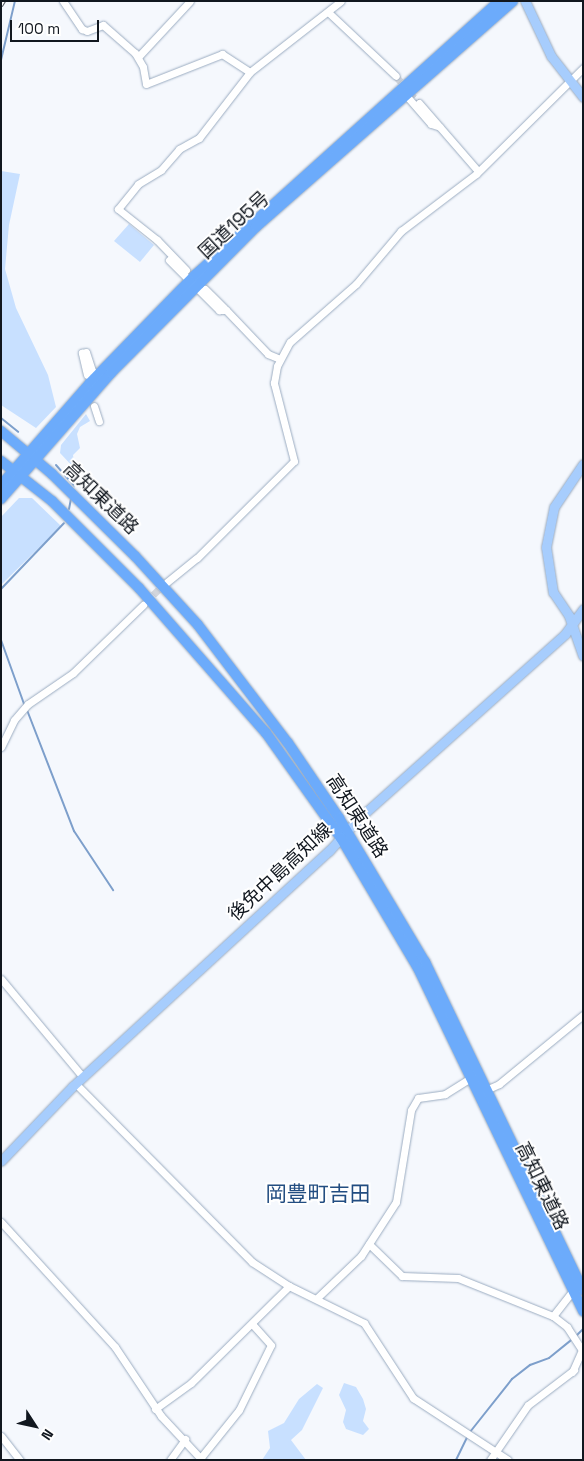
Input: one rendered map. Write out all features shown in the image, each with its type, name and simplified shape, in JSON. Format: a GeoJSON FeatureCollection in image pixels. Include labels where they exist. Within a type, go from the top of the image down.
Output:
{"type":"FeatureCollection","features":[{"type":"Feature","properties":{"kind":"highway","name":"国道195号"},"geometry":{"type":"LineString","coordinates":[[31,456],[256,227],[499,1]]}},
{"type":"Feature","properties":{"kind":"highway","name":"国道195号"},"geometry":{"type":"LineString","coordinates":[[403,92],[513,1]]}},
{"type":"Feature","properties":{"kind":"highway","name":"国道195号"},"geometry":{"type":"LineString","coordinates":[[3,492],[92,375],[196,286]]}},
{"type":"Feature","properties":{"kind":"highway","name":"高知東道路"},"geometry":{"type":"LineString","coordinates":[[1,431],[52,474],[136,556],[228,663],[344,834],[426,962],[488,1089],[579,1286],[583,1311]]}},
{"type":"Feature","properties":{"kind":"highway","name":"高知東道路"},"geometry":{"type":"LineString","coordinates":[[1,461],[52,501],[138,588],[244,707],[344,834],[418,968],[471,1078],[579,1286]]}},
{"type":"Feature","properties":{"kind":"main road"},"geometry":{"type":"LineString","coordinates":[[524,1],[545,45],[583,97]]}},
{"type":"Feature","properties":{"kind":"main road"},"geometry":{"type":"LineString","coordinates":[[583,464],[554,507],[546,547],[553,592],[573,626],[583,656]]}},
{"type":"Feature","properties":{"kind":"main road","name":"後免中島高知線"},"geometry":{"type":"LineString","coordinates":[[1,1160],[83,1077],[344,834],[573,626],[583,609]]}},
{"type":"Feature","properties":{"kind":"street"},"geometry":{"type":"LineString","coordinates":[[63,1],[82,29],[87,31],[103,25],[138,57],[146,84],[222,54],[250,72]]}},
{"type":"Feature","properties":{"kind":"street"},"geometry":{"type":"LineString","coordinates":[[138,57],[190,1]]}},
{"type":"Feature","properties":{"kind":"street"},"geometry":{"type":"LineString","coordinates":[[186,270],[118,209],[138,184],[161,170],[180,149],[199,138],[250,72],[341,1]]}},
{"type":"Feature","properties":{"kind":"street"},"geometry":{"type":"LineString","coordinates":[[328,12],[396,76]]}},
{"type":"Feature","properties":{"kind":"street"},"geometry":{"type":"LineString","coordinates":[[168,582],[197,558],[294,462],[274,383],[280,359],[290,342],[356,284],[401,231],[478,171],[583,68]]}},
{"type":"Feature","properties":{"kind":"street"},"geometry":{"type":"LineString","coordinates":[[403,92],[431,124],[440,127]]}},
{"type":"Feature","properties":{"kind":"street"},"geometry":{"type":"LineString","coordinates":[[419,103],[478,171]]}},
{"type":"Feature","properties":{"kind":"street"},"geometry":{"type":"LineString","coordinates":[[167,251],[168,258],[219,310],[226,310],[268,354],[280,359]]}},
{"type":"Feature","properties":{"kind":"street"},"geometry":{"type":"LineString","coordinates":[[94,406],[99,421]]}},
{"type":"Feature","properties":{"kind":"street"},"geometry":{"type":"LineString","coordinates":[[2,744],[22,710],[28,704],[73,673],[143,604]]}},
{"type":"Feature","properties":{"kind":"street"},"geometry":{"type":"LineString","coordinates":[[1,979],[83,1077]]}},
{"type":"Feature","properties":{"kind":"street"},"geometry":{"type":"LineString","coordinates":[[317,1298],[335,1284],[369,1244],[396,1202],[411,1110],[418,1098],[446,1094],[471,1078],[488,1089],[499,1084],[583,1015]]}},
{"type":"Feature","properties":{"kind":"street"},"geometry":{"type":"LineString","coordinates":[[76,1084],[226,1238],[252,1262],[289,1286],[317,1298],[364,1323],[413,1398],[508,1460]]}},
{"type":"Feature","properties":{"kind":"street"},"geometry":{"type":"LineString","coordinates":[[1,1222],[115,1347],[155,1409],[202,1458],[225,1430],[244,1401],[271,1345],[252,1324]]}},
{"type":"Feature","properties":{"kind":"street"},"geometry":{"type":"LineString","coordinates":[[369,1244],[402,1276],[458,1278],[553,1316],[567,1327],[582,1350],[572,1372]]}},
{"type":"Feature","properties":{"kind":"street"},"geometry":{"type":"LineString","coordinates":[[155,1409],[191,1383],[289,1286]]}},
{"type":"Feature","properties":{"kind":"street"},"geometry":{"type":"LineString","coordinates":[[553,1316],[579,1286]]}},
{"type":"Feature","properties":{"kind":"street"},"geometry":{"type":"LineString","coordinates":[[490,1460],[494,1451],[528,1405],[572,1372],[583,1360]]}},
{"type":"Feature","properties":{"kind":"street"},"geometry":{"type":"LineString","coordinates":[[1,1436],[20,1460]]}},
{"type":"Feature","properties":{"kind":"street"},"geometry":{"type":"LineString","coordinates":[[170,1460],[185,1439]]}},
{"type":"Feature","properties":{"kind":"shaded area"},"geometry":{"type":"Polygon","coordinates":[[[1,171],[20,174],[9,225],[5,269],[16,308],[48,375],[56,407],[36,428],[1,405],[1,171]]]}},
{"type":"Feature","properties":{"kind":"shaded area"},"geometry":{"type":"Polygon","coordinates":[[[129,224],[154,245],[140,262],[114,241],[129,224]]]}},
{"type":"Feature","properties":{"kind":"shaded area"},"geometry":{"type":"Polygon","coordinates":[[[86,414],[90,421],[80,427],[77,434],[80,448],[73,455],[75,469],[60,453],[61,445],[86,414]]]}},
{"type":"Feature","properties":{"kind":"shaded area"},"geometry":{"type":"Polygon","coordinates":[[[19,498],[32,498],[61,526],[1,585],[1,517],[19,498]]]}},
{"type":"Feature","properties":{"kind":"shaded area"},"geometry":{"type":"Polygon","coordinates":[[[344,1383],[356,1387],[363,1399],[366,1409],[363,1421],[369,1429],[363,1435],[346,1429],[343,1422],[346,1410],[339,1395],[344,1383]]]}},
{"type":"Feature","properties":{"kind":"shaded area"},"geometry":{"type":"Polygon","coordinates":[[[317,1384],[323,1388],[302,1430],[291,1440],[306,1460],[262,1460],[270,1448],[268,1431],[284,1423],[299,1399],[317,1384]]]}},
{"type":"Feature","properties":{"kind":"waterway"},"geometry":{"type":"LineString","coordinates":[[1,60],[15,1]]}},
{"type":"Feature","properties":{"kind":"waterway"},"geometry":{"type":"LineString","coordinates":[[1,418],[18,432]]}},
{"type":"Feature","properties":{"kind":"waterway"},"geometry":{"type":"LineString","coordinates":[[56,465],[74,486]]}},
{"type":"Feature","properties":{"kind":"waterway"},"geometry":{"type":"LineString","coordinates":[[69,509],[71,499]]}},
{"type":"Feature","properties":{"kind":"waterway"},"geometry":{"type":"LineString","coordinates":[[1,589],[64,523]]}},
{"type":"Feature","properties":{"kind":"waterway"},"geometry":{"type":"LineString","coordinates":[[1,640],[24,704]]}},
{"type":"Feature","properties":{"kind":"waterway"},"geometry":{"type":"LineString","coordinates":[[27,710],[74,831],[113,890]]}},
{"type":"Feature","properties":{"kind":"waterway"},"geometry":{"type":"LineString","coordinates":[[576,1336],[583,1329]]}},
{"type":"Feature","properties":{"kind":"waterway"},"geometry":{"type":"LineString","coordinates":[[470,1432],[512,1379],[530,1365],[549,1358],[571,1340]]}},
{"type":"Feature","properties":{"kind":"waterway"},"geometry":{"type":"LineString","coordinates":[[456,1460],[467,1437]]}},
{"type":"Feature","properties":{"kind":"tunnel"},"geometry":{"type":"LineString","coordinates":[[396,76],[419,103]]}},
{"type":"Feature","properties":{"kind":"tunnel"},"geometry":{"type":"LineString","coordinates":[[146,602],[165,583]]}},
{"type":"Feature","properties":{"kind":"railway"},"geometry":{"type":"LineString","coordinates":[[1,6],[4,1]]}},
{"type":"Feature","properties":{"kind":"district","name":"岡豊町吉田"},"geometry":{"type":"Point","coordinates":[318,1194]}}]}
